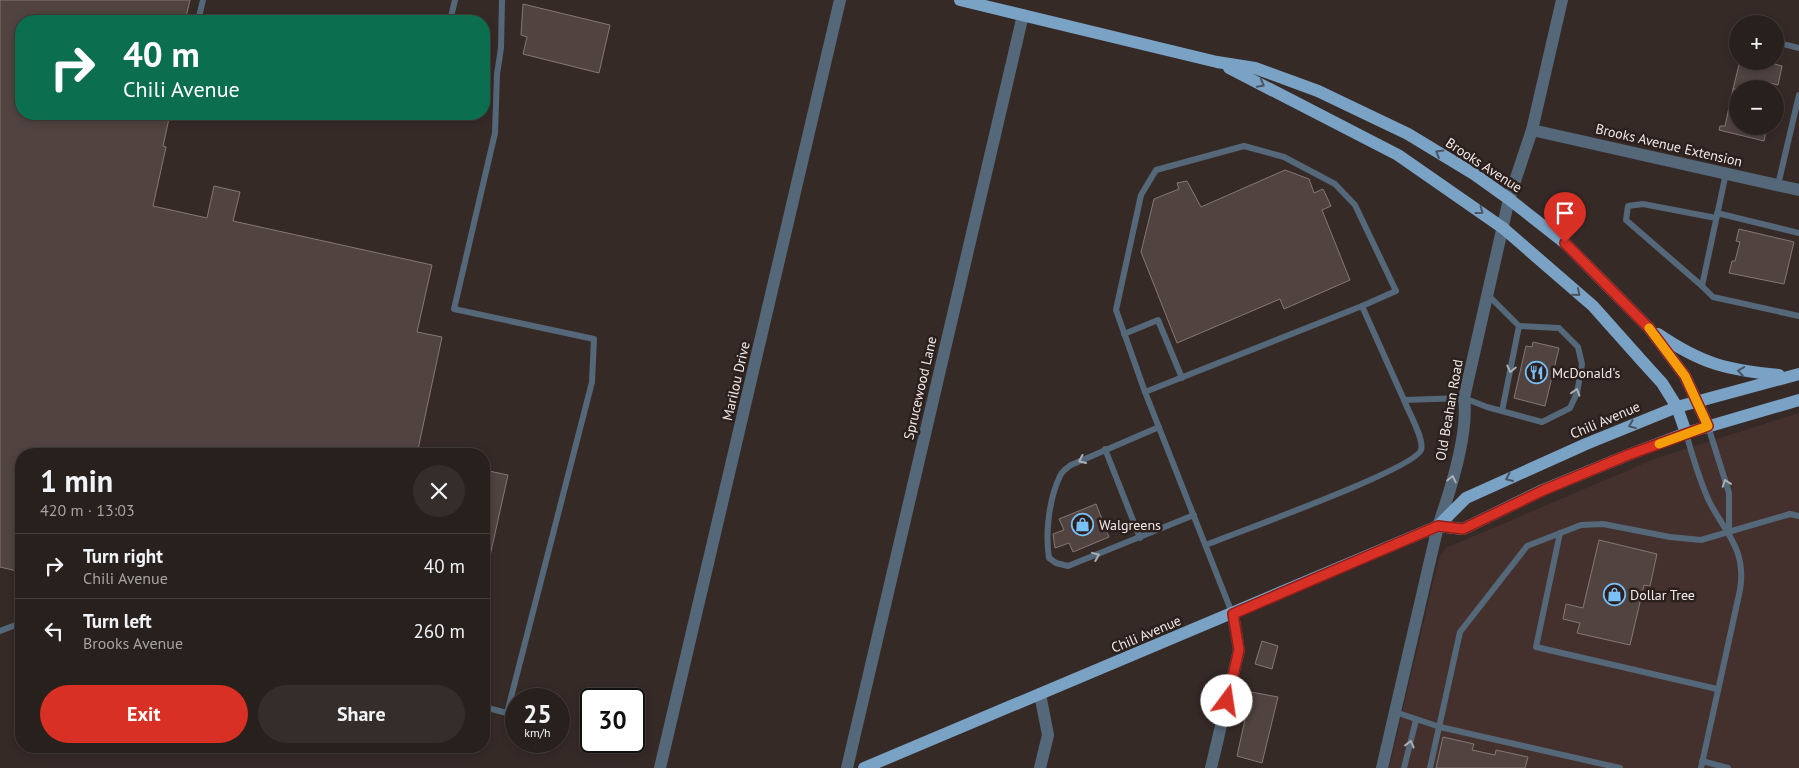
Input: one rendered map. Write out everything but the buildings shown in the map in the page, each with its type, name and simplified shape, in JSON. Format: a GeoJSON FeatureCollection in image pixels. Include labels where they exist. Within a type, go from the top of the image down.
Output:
{"type":"FeatureCollection","features":[{"type":"Feature","properties":{"kind":"main road","name":"Brooks Avenue"},"geometry":{"type":"LineString","coordinates":[[960,0],[1218,62],[1255,68],[1318,91],[1408,134],[1510,198],[1565,243],[1649,328],[1685,376],[1708,426]]}},
{"type":"Feature","properties":{"kind":"main road","name":"Brooks Avenue"},"geometry":{"type":"LineString","coordinates":[[1218,62],[1398,155],[1503,228],[1593,306],[1662,382],[1677,407],[1686,433]]}},
{"type":"Feature","properties":{"kind":"main road"},"geometry":{"type":"LineString","coordinates":[[1649,328],[1686,353],[1715,366],[1740,372],[1794,375]]}},
{"type":"Feature","properties":{"kind":"main road","name":"Chili Avenue"},"geometry":{"type":"LineString","coordinates":[[864,768],[1438,526],[1466,498],[1586,444],[1697,400],[1794,375]]}},
{"type":"Feature","properties":{"kind":"main road"},"geometry":{"type":"LineString","coordinates":[[1438,526],[1463,529],[1544,490],[1686,433],[1799,400]]}},
{"type":"Feature","properties":{"kind":"street","name":"Marilou Drive"},"geometry":{"type":"LineString","coordinates":[[660,768],[840,0]]}},
{"type":"Feature","properties":{"kind":"street","name":"Old Beahan Road"},"geometry":{"type":"LineString","coordinates":[[1382,768],[1438,526],[1448,496],[1466,414],[1464,398],[1510,198],[1532,130],[1562,0]]}},
{"type":"Feature","properties":{"kind":"street","name":"Sprucewood Lane"},"geometry":{"type":"LineString","coordinates":[[847,768],[1023,15]]}},
{"type":"Feature","properties":{"kind":"street","name":"Brooks Avenue Extension"},"geometry":{"type":"LineString","coordinates":[[1532,130],[1799,190]]}},
{"type":"Feature","properties":{"kind":"street"},"geometry":{"type":"LineString","coordinates":[[1211,768],[1239,650],[1233,614]]}},
{"type":"Feature","properties":{"kind":"street"},"geometry":{"type":"LineString","coordinates":[[1040,694],[1048,735],[1040,768]]}},
{"type":"Feature","properties":{"kind":"lane"},"geometry":{"type":"LineString","coordinates":[[199,15],[203,0]]}},
{"type":"Feature","properties":{"kind":"lane"},"geometry":{"type":"LineString","coordinates":[[451,15],[455,0]]}},
{"type":"Feature","properties":{"kind":"lane"},"geometry":{"type":"LineString","coordinates":[[490,708],[507,712],[592,382],[594,339],[454,309],[495,133],[497,74],[502,48],[502,0]]}},
{"type":"Feature","properties":{"kind":"lane"},"geometry":{"type":"LineString","coordinates":[[1784,44],[1799,48]]}},
{"type":"Feature","properties":{"kind":"lane"},"geometry":{"type":"LineString","coordinates":[[1778,185],[1799,95]]}},
{"type":"Feature","properties":{"kind":"lane"},"geometry":{"type":"LineString","coordinates":[[1145,392],[1396,291],[1355,206],[1335,184],[1284,157],[1244,146],[1156,170],[1141,196],[1116,310],[1124,334],[1145,392],[1158,427],[1233,614]]}},
{"type":"Feature","properties":{"kind":"lane"},"geometry":{"type":"LineString","coordinates":[[1702,286],[1726,173]]}},
{"type":"Feature","properties":{"kind":"lane"},"geometry":{"type":"LineString","coordinates":[[1799,233],[1717,215],[1643,204],[1628,206],[1626,220],[1713,297],[1799,316]]}},
{"type":"Feature","properties":{"kind":"lane"},"geometry":{"type":"LineString","coordinates":[[1404,400],[1464,398],[1542,422],[1570,408],[1577,393],[1582,364],[1578,347],[1559,328],[1519,326],[1488,295]]}},
{"type":"Feature","properties":{"kind":"lane"},"geometry":{"type":"LineString","coordinates":[[1206,544],[1366,482],[1415,458],[1421,450],[1422,442],[1362,306]]}},
{"type":"Feature","properties":{"kind":"lane"},"geometry":{"type":"LineString","coordinates":[[1124,334],[1158,320],[1182,378]]}},
{"type":"Feature","properties":{"kind":"lane"},"geometry":{"type":"LineString","coordinates":[[1502,411],[1519,326]]}},
{"type":"Feature","properties":{"kind":"lane"},"geometry":{"type":"LineString","coordinates":[[1708,426],[1729,494],[1729,532]]}},
{"type":"Feature","properties":{"kind":"lane"},"geometry":{"type":"LineString","coordinates":[[1158,427],[1071,465],[1060,474],[1048,525],[1047,547],[1049,558],[1056,563],[1068,566],[1194,515]]}},
{"type":"Feature","properties":{"kind":"lane"},"geometry":{"type":"LineString","coordinates":[[1686,433],[1708,500],[1729,532],[1741,563],[1742,580],[1716,689],[1701,765],[1728,768]]}},
{"type":"Feature","properties":{"kind":"lane"},"geometry":{"type":"LineString","coordinates":[[1105,449],[1140,538]]}},
{"type":"Feature","properties":{"kind":"lane"},"geometry":{"type":"LineString","coordinates":[[1430,768],[1460,632],[1527,546],[1581,525],[1603,524],[1670,537],[1701,540],[1790,514],[1799,516]]}},
{"type":"Feature","properties":{"kind":"lane"},"geometry":{"type":"LineString","coordinates":[[1560,533],[1536,647],[1716,689]]}},
{"type":"Feature","properties":{"kind":"lane"},"geometry":{"type":"LineString","coordinates":[[0,631],[15,625]]}},
{"type":"Feature","properties":{"kind":"lane"},"geometry":{"type":"LineString","coordinates":[[1395,712],[1440,727],[1620,768]]}},
{"type":"Feature","properties":{"kind":"lane"},"geometry":{"type":"LineString","coordinates":[[1404,768],[1416,720]]}},
{"type":"Feature","properties":{"kind":"shaded area"},"geometry":{"type":"Polygon","coordinates":[[[1799,413],[1799,768],[1389,768],[1437,566],[1440,556],[1446,548],[1657,458],[1799,413]]]}},
{"type":"Feature","properties":{"kind":"slow traffic"},"geometry":{"type":"LineString","coordinates":[[1649,328],[1685,376],[1708,426],[1659,444]]}},
{"type":"Feature","properties":{"kind":"place","name":"McDonald's"},"geometry":{"type":"Point","coordinates":[1536,373]}},
{"type":"Feature","properties":{"kind":"place","name":"Walgreens"},"geometry":{"type":"Point","coordinates":[1083,525]}},
{"type":"Feature","properties":{"kind":"place","name":"Dollar Tree"},"geometry":{"type":"Point","coordinates":[1614,595]}},
{"type":"Feature","properties":{"kind":"route"},"geometry":{"type":"LineString","coordinates":[[1227,701],[1239,650],[1233,614],[1438,526],[1463,529],[1544,490],[1628,455],[1708,426],[1685,376],[1668,352],[1649,328],[1565,243]]}}]}
